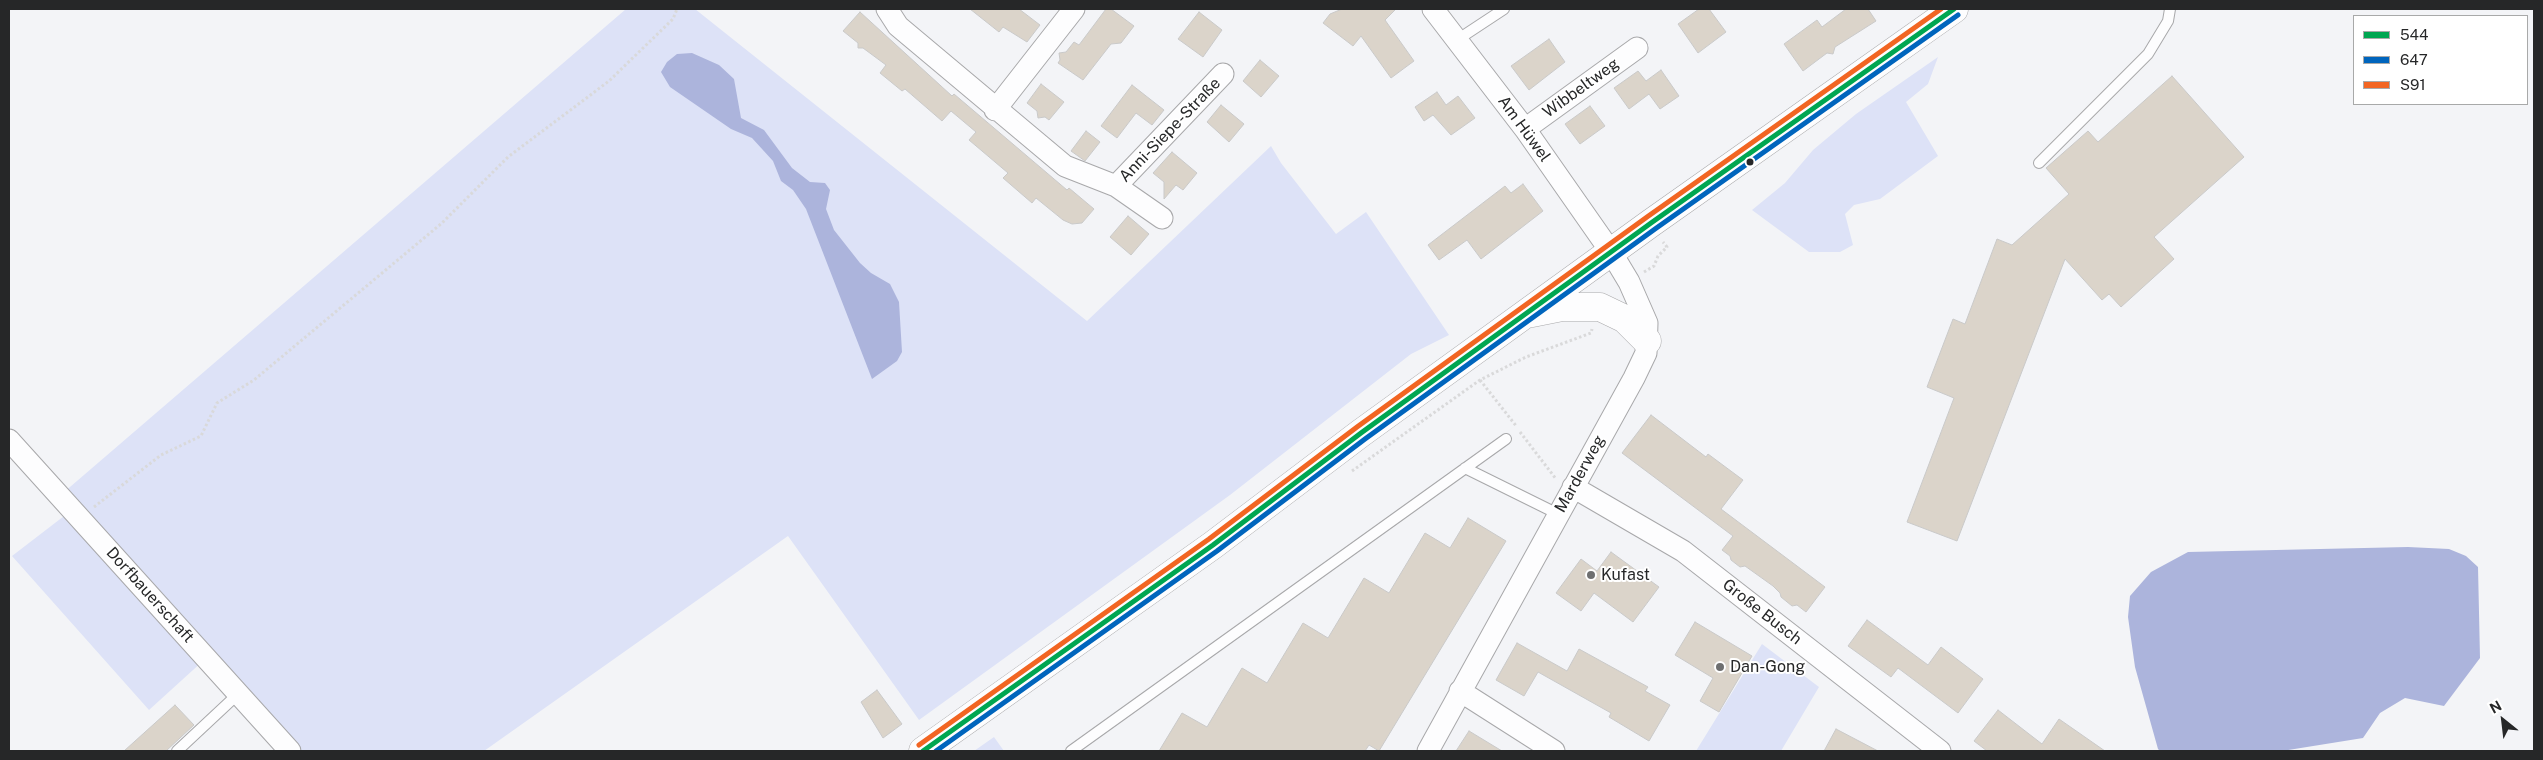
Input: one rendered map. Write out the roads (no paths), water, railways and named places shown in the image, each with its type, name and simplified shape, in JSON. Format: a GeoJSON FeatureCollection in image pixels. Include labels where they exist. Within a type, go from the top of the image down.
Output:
{"type":"FeatureCollection","features":[{"type":"Feature","properties":{"kind":"main road"},"geometry":{"type":"LineString","coordinates":[[923,751],[1213,545],[1361,434],[1651,223],[1954,9]]}},
{"type":"Feature","properties":{"kind":"main road"},"geometry":{"type":"LineString","coordinates":[[1525,314],[1562,306],[1600,307],[1625,319],[1647,341]]}},
{"type":"Feature","properties":{"kind":"street","name":"Anni-Siepe-Straße"},"geometry":{"type":"LineString","coordinates":[[887,9],[898,26],[995,110],[1065,166],[1116,186],[1162,218]]}},
{"type":"Feature","properties":{"kind":"street"},"geometry":{"type":"LineString","coordinates":[[995,110],[1074,9]]}},
{"type":"Feature","properties":{"kind":"street","name":"Am Hüwel"},"geometry":{"type":"LineString","coordinates":[[1433,9],[1525,129],[1611,252]]}},
{"type":"Feature","properties":{"kind":"street","name":"Wibbeltweg"},"geometry":{"type":"LineString","coordinates":[[1525,129],[1637,48]]}},
{"type":"Feature","properties":{"kind":"street","name":"Anni-Siepe-Straße"},"geometry":{"type":"LineString","coordinates":[[1116,186],[1223,74]]}},
{"type":"Feature","properties":{"kind":"street","name":"Marderweg"},"geometry":{"type":"LineString","coordinates":[[1428,751],[1646,353],[1647,323],[1629,282],[1611,252]]}},
{"type":"Feature","properties":{"kind":"street","name":"Dorfbauerschaft"},"geometry":{"type":"LineString","coordinates":[[9,440],[290,751]]}},
{"type":"Feature","properties":{"kind":"street","name":"Große Busch"},"geometry":{"type":"LineString","coordinates":[[1573,487],[1683,551],[1940,751]]}},
{"type":"Feature","properties":{"kind":"street"},"geometry":{"type":"LineString","coordinates":[[1460,691],[1554,751]]}},
{"type":"Feature","properties":{"kind":"lane"},"geometry":{"type":"LineString","coordinates":[[1457,40],[1504,9]]}},
{"type":"Feature","properties":{"kind":"lane"},"geometry":{"type":"LineString","coordinates":[[2039,164],[2148,54],[2168,21],[2170,9]]}},
{"type":"Feature","properties":{"kind":"lane"},"geometry":{"type":"LineString","coordinates":[[1071,751],[1506,439]]}},
{"type":"Feature","properties":{"kind":"lane"},"geometry":{"type":"LineString","coordinates":[[1465,468],[1558,514]]}},
{"type":"Feature","properties":{"kind":"lane"},"geometry":{"type":"LineString","coordinates":[[177,751],[238,694]]}},
{"type":"Feature","properties":{"kind":"water"},"geometry":{"type":"Polygon","coordinates":[[[692,53],[719,65],[734,79],[741,118],[764,130],[792,168],[810,182],[825,183],[830,190],[826,209],[834,230],[860,263],[871,273],[890,284],[899,302],[902,352],[897,361],[872,379],[806,209],[793,190],[781,181],[773,161],[752,138],[731,129],[670,87],[661,72],[667,62],[677,54],[692,53]]]}},
{"type":"Feature","properties":{"kind":"water"},"geometry":{"type":"Polygon","coordinates":[[[2408,547],[2449,549],[2466,556],[2478,567],[2480,658],[2444,706],[2405,698],[2380,713],[2363,738],[2282,751],[2160,751],[2158,749],[2135,667],[2128,617],[2130,596],[2151,572],[2188,552],[2408,547]]]}},
{"type":"Feature","properties":{"kind":"place","name":"Kufast"},"geometry":{"type":"Point","coordinates":[1591,575]}},
{"type":"Feature","properties":{"kind":"place","name":"Dan-Gong"},"geometry":{"type":"Point","coordinates":[1720,667]}}]}
